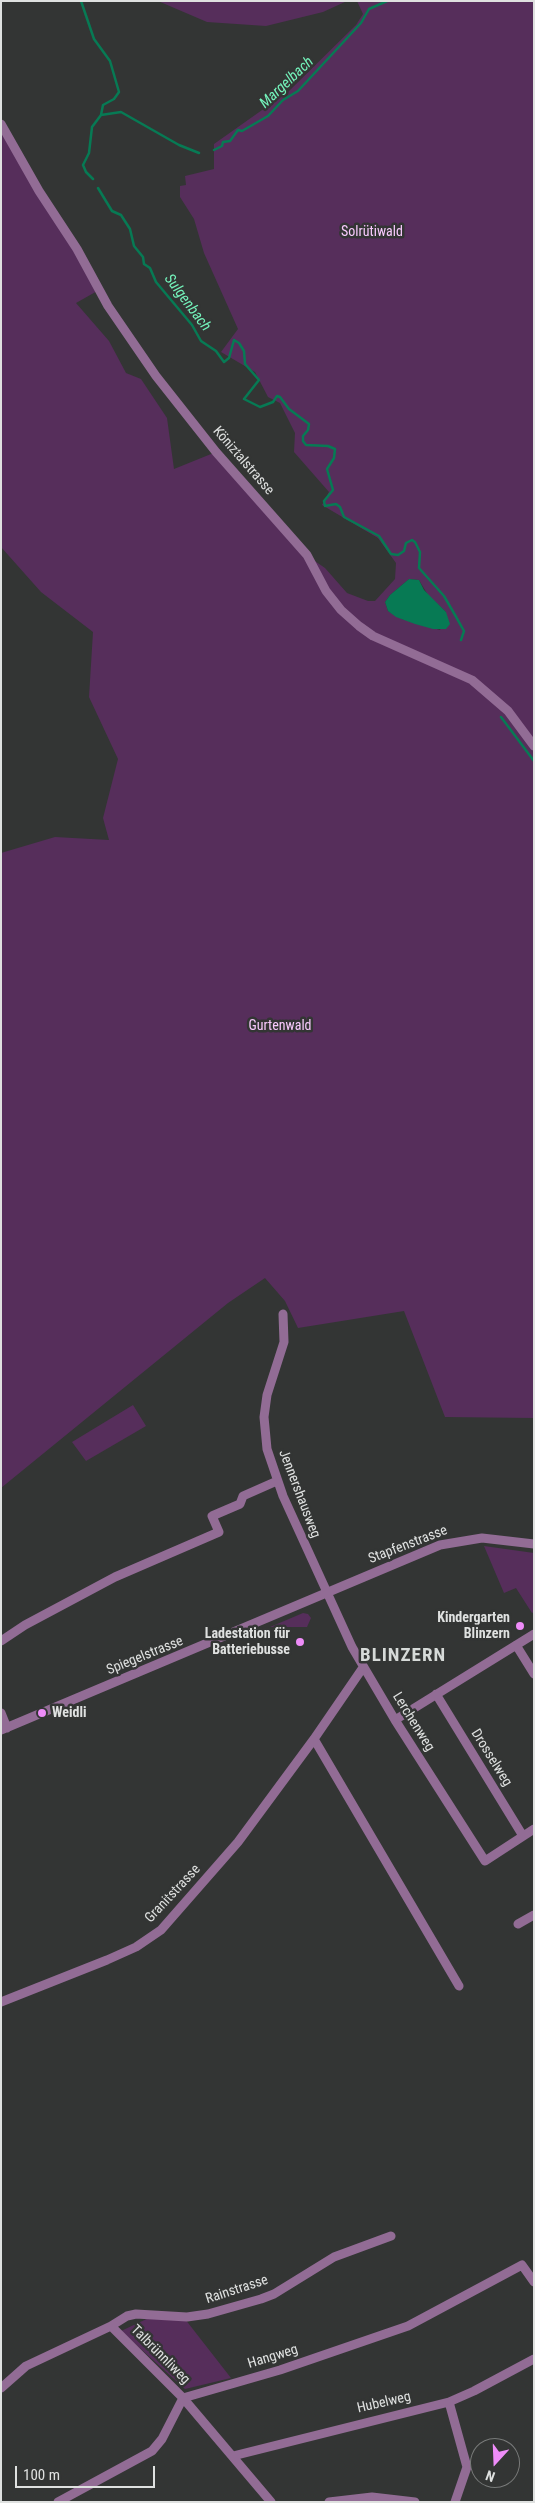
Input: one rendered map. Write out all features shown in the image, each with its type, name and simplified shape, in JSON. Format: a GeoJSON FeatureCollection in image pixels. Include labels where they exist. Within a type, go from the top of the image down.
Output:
{"type":"FeatureCollection","features":[{"type":"Feature","properties":{"kind":"street","name":"Köniztalstrasse"},"geometry":{"type":"LineString","coordinates":[[1,124],[77,249],[108,306],[135,345],[216,452],[306,555],[326,590],[341,610],[373,636],[472,680],[508,711],[534,746]]}},
{"type":"Feature","properties":{"kind":"street","name":"Jennershausweg"},"geometry":{"type":"LineString","coordinates":[[284,1314],[284,1342],[266,1395],[264,1417],[267,1449],[278,1481],[326,1594]]}},
{"type":"Feature","properties":{"kind":"street"},"geometry":{"type":"LineString","coordinates":[[1,1641],[25,1625],[115,1577],[219,1532],[212,1516],[240,1504],[243,1496],[278,1481]]}},
{"type":"Feature","properties":{"kind":"street","name":"Stapfenstrasse"},"geometry":{"type":"LineString","coordinates":[[326,1594],[434,1547],[454,1541],[499,1539],[534,1544]]}},
{"type":"Feature","properties":{"kind":"street","name":"Lerchenweg"},"geometry":{"type":"LineString","coordinates":[[326,1594],[362,1668],[485,1861],[523,1836]]}},
{"type":"Feature","properties":{"kind":"street","name":"Spiegelstrasse"},"geometry":{"type":"LineString","coordinates":[[4,1729],[326,1594]]}},
{"type":"Feature","properties":{"kind":"street"},"geometry":{"type":"LineString","coordinates":[[395,1720],[534,1634]]}},
{"type":"Feature","properties":{"kind":"street"},"geometry":{"type":"LineString","coordinates":[[516,1646],[534,1674]]}},
{"type":"Feature","properties":{"kind":"street","name":"Granitstrasse"},"geometry":{"type":"LineString","coordinates":[[1,2002],[136,1947],[161,1930],[238,1842],[314,1739],[362,1668]]}},
{"type":"Feature","properties":{"kind":"street","name":"Drosselweg"},"geometry":{"type":"LineString","coordinates":[[436,1694],[523,1836]]}},
{"type":"Feature","properties":{"kind":"street"},"geometry":{"type":"LineString","coordinates":[[1,1713],[4,1729]]}},
{"type":"Feature","properties":{"kind":"street"},"geometry":{"type":"LineString","coordinates":[[314,1739],[459,1986]]}},
{"type":"Feature","properties":{"kind":"street"},"geometry":{"type":"LineString","coordinates":[[523,1836],[534,1829]]}},
{"type":"Feature","properties":{"kind":"street"},"geometry":{"type":"LineString","coordinates":[[518,1924],[534,1915]]}},
{"type":"Feature","properties":{"kind":"street","name":"Rainstrasse"},"geometry":{"type":"LineString","coordinates":[[111,2326],[127,2316],[136,2314],[187,2317],[208,2314],[261,2299],[274,2294],[334,2257],[391,2236]]}},
{"type":"Feature","properties":{"kind":"street","name":"Hangweg"},"geometry":{"type":"LineString","coordinates":[[184,2398],[280,2370],[408,2326],[522,2265],[534,2282]]}},
{"type":"Feature","properties":{"kind":"street","name":"Talbrünnliweg"},"geometry":{"type":"LineString","coordinates":[[1,2388],[26,2366],[111,2326],[184,2398],[271,2502]]}},
{"type":"Feature","properties":{"kind":"street","name":"Hubelweg"},"geometry":{"type":"LineString","coordinates":[[233,2456],[449,2402],[474,2392],[534,2359]]}},
{"type":"Feature","properties":{"kind":"street"},"geometry":{"type":"LineString","coordinates":[[58,2502],[152,2451],[162,2439],[184,2398]]}},
{"type":"Feature","properties":{"kind":"street"},"geometry":{"type":"LineString","coordinates":[[449,2402],[467,2467],[455,2502]]}},
{"type":"Feature","properties":{"kind":"street"},"geometry":{"type":"LineString","coordinates":[[329,2502],[372,2498],[416,2502]]}},
{"type":"Feature","properties":{"kind":"green space"},"geometry":{"type":"Polygon","coordinates":[[[158,1],[347,1],[323,12],[266,26],[207,22],[158,1]]]}},
{"type":"Feature","properties":{"kind":"green space","name":"Gurtenwald"},"geometry":{"type":"Polygon","coordinates":[[[357,1],[534,1],[534,1418],[445,1417],[404,1311],[298,1328],[285,1301],[265,1278],[228,1303],[1,1488],[1,853],[55,837],[109,840],[103,818],[118,759],[89,697],[93,632],[41,592],[1,547],[1,122],[99,290],[76,303],[109,341],[126,373],[141,379],[167,418],[174,469],[216,452],[306,555],[325,568],[347,593],[368,601],[375,601],[395,579],[396,563],[378,538],[322,505],[329,492],[294,452],[295,433],[280,403],[268,397],[255,372],[221,352],[238,329],[204,253],[194,219],[180,197],[180,186],[186,185],[185,176],[214,169],[214,144],[289,91],[356,25],[363,14],[357,1]],[[409,579],[390,595],[385,602],[388,611],[402,619],[440,630],[446,612],[428,595],[419,580],[409,579]]]}},
{"type":"Feature","properties":{"kind":"green space"},"geometry":{"type":"Polygon","coordinates":[[[133,1405],[146,1426],[86,1461],[72,1442],[133,1405]]]}},
{"type":"Feature","properties":{"kind":"green space"},"geometry":{"type":"Polygon","coordinates":[[[484,1546],[534,1553],[534,1612],[532,1613],[516,1588],[504,1593],[484,1546]]]}},
{"type":"Feature","properties":{"kind":"green space"},"geometry":{"type":"Polygon","coordinates":[[[303,1613],[308,1614],[311,1618],[307,1627],[270,1627],[303,1613]]]}},
{"type":"Feature","properties":{"kind":"green space"},"geometry":{"type":"Polygon","coordinates":[[[153,2316],[185,2319],[231,2378],[185,2389],[121,2331],[153,2316]]]}},
{"type":"Feature","properties":{"kind":"shaded area"},"geometry":{"type":"Polygon","coordinates":[[[409,579],[419,580],[424,590],[446,612],[450,624],[446,629],[433,629],[415,624],[396,617],[388,611],[385,602],[390,595],[409,579]]]}},
{"type":"Feature","properties":{"kind":"waterway","name":"Sulgenbach"},"geometry":{"type":"LineString","coordinates":[[81,1],[94,39],[110,61],[119,92],[114,99],[103,105],[101,115],[92,127],[89,153],[83,165],[86,172],[93,179]]}},
{"type":"Feature","properties":{"kind":"waterway","name":"Margelbach"},"geometry":{"type":"LineString","coordinates":[[214,150],[222,146],[223,142],[230,141],[238,130],[242,131],[268,116],[283,100],[298,91],[361,23],[369,9],[387,1]]}},
{"type":"Feature","properties":{"kind":"waterway","name":"Margelbach"},"geometry":{"type":"LineString","coordinates":[[101,115],[121,112],[179,145],[199,153]]}},
{"type":"Feature","properties":{"kind":"waterway","name":"Sulgenbach"},"geometry":{"type":"LineString","coordinates":[[98,188],[112,211],[121,215],[130,229],[134,246],[143,257],[144,264],[150,268],[156,282],[192,325],[201,341],[216,351],[224,362],[229,358],[234,340],[239,343],[244,351],[245,364],[259,380],[244,399],[260,407],[273,402],[277,396],[280,397],[289,409],[309,424],[308,430],[303,436],[303,441],[306,445],[328,446],[335,449],[334,458],[327,469],[333,490],[324,501],[325,506],[336,504],[340,507],[344,517],[379,536],[391,554],[398,555],[404,551],[406,543],[412,540],[415,542],[420,552],[419,568],[444,596],[464,631],[461,640]]}},
{"type":"Feature","properties":{"kind":"waterway","name":"Sulgenbach"},"geometry":{"type":"LineString","coordinates":[[501,717],[534,761]]}},
{"type":"Feature","properties":{"kind":"place","name":"Kindergarten Blinzern"},"geometry":{"type":"Point","coordinates":[520,1626]}},
{"type":"Feature","properties":{"kind":"place","name":"Ladestation für Batteriebusse"},"geometry":{"type":"Point","coordinates":[300,1642]}},
{"type":"Feature","properties":{"kind":"place","name":"Weidli"},"geometry":{"type":"Point","coordinates":[42,1713]}},
{"type":"Feature","properties":{"kind":"district","name":"BLINZERN"},"geometry":{"type":"Point","coordinates":[403,1656]}},
{"type":"Feature","properties":{"kind":"park label","name":"Solrütiwald"},"geometry":{"type":"Point","coordinates":[372,232]}}]}
